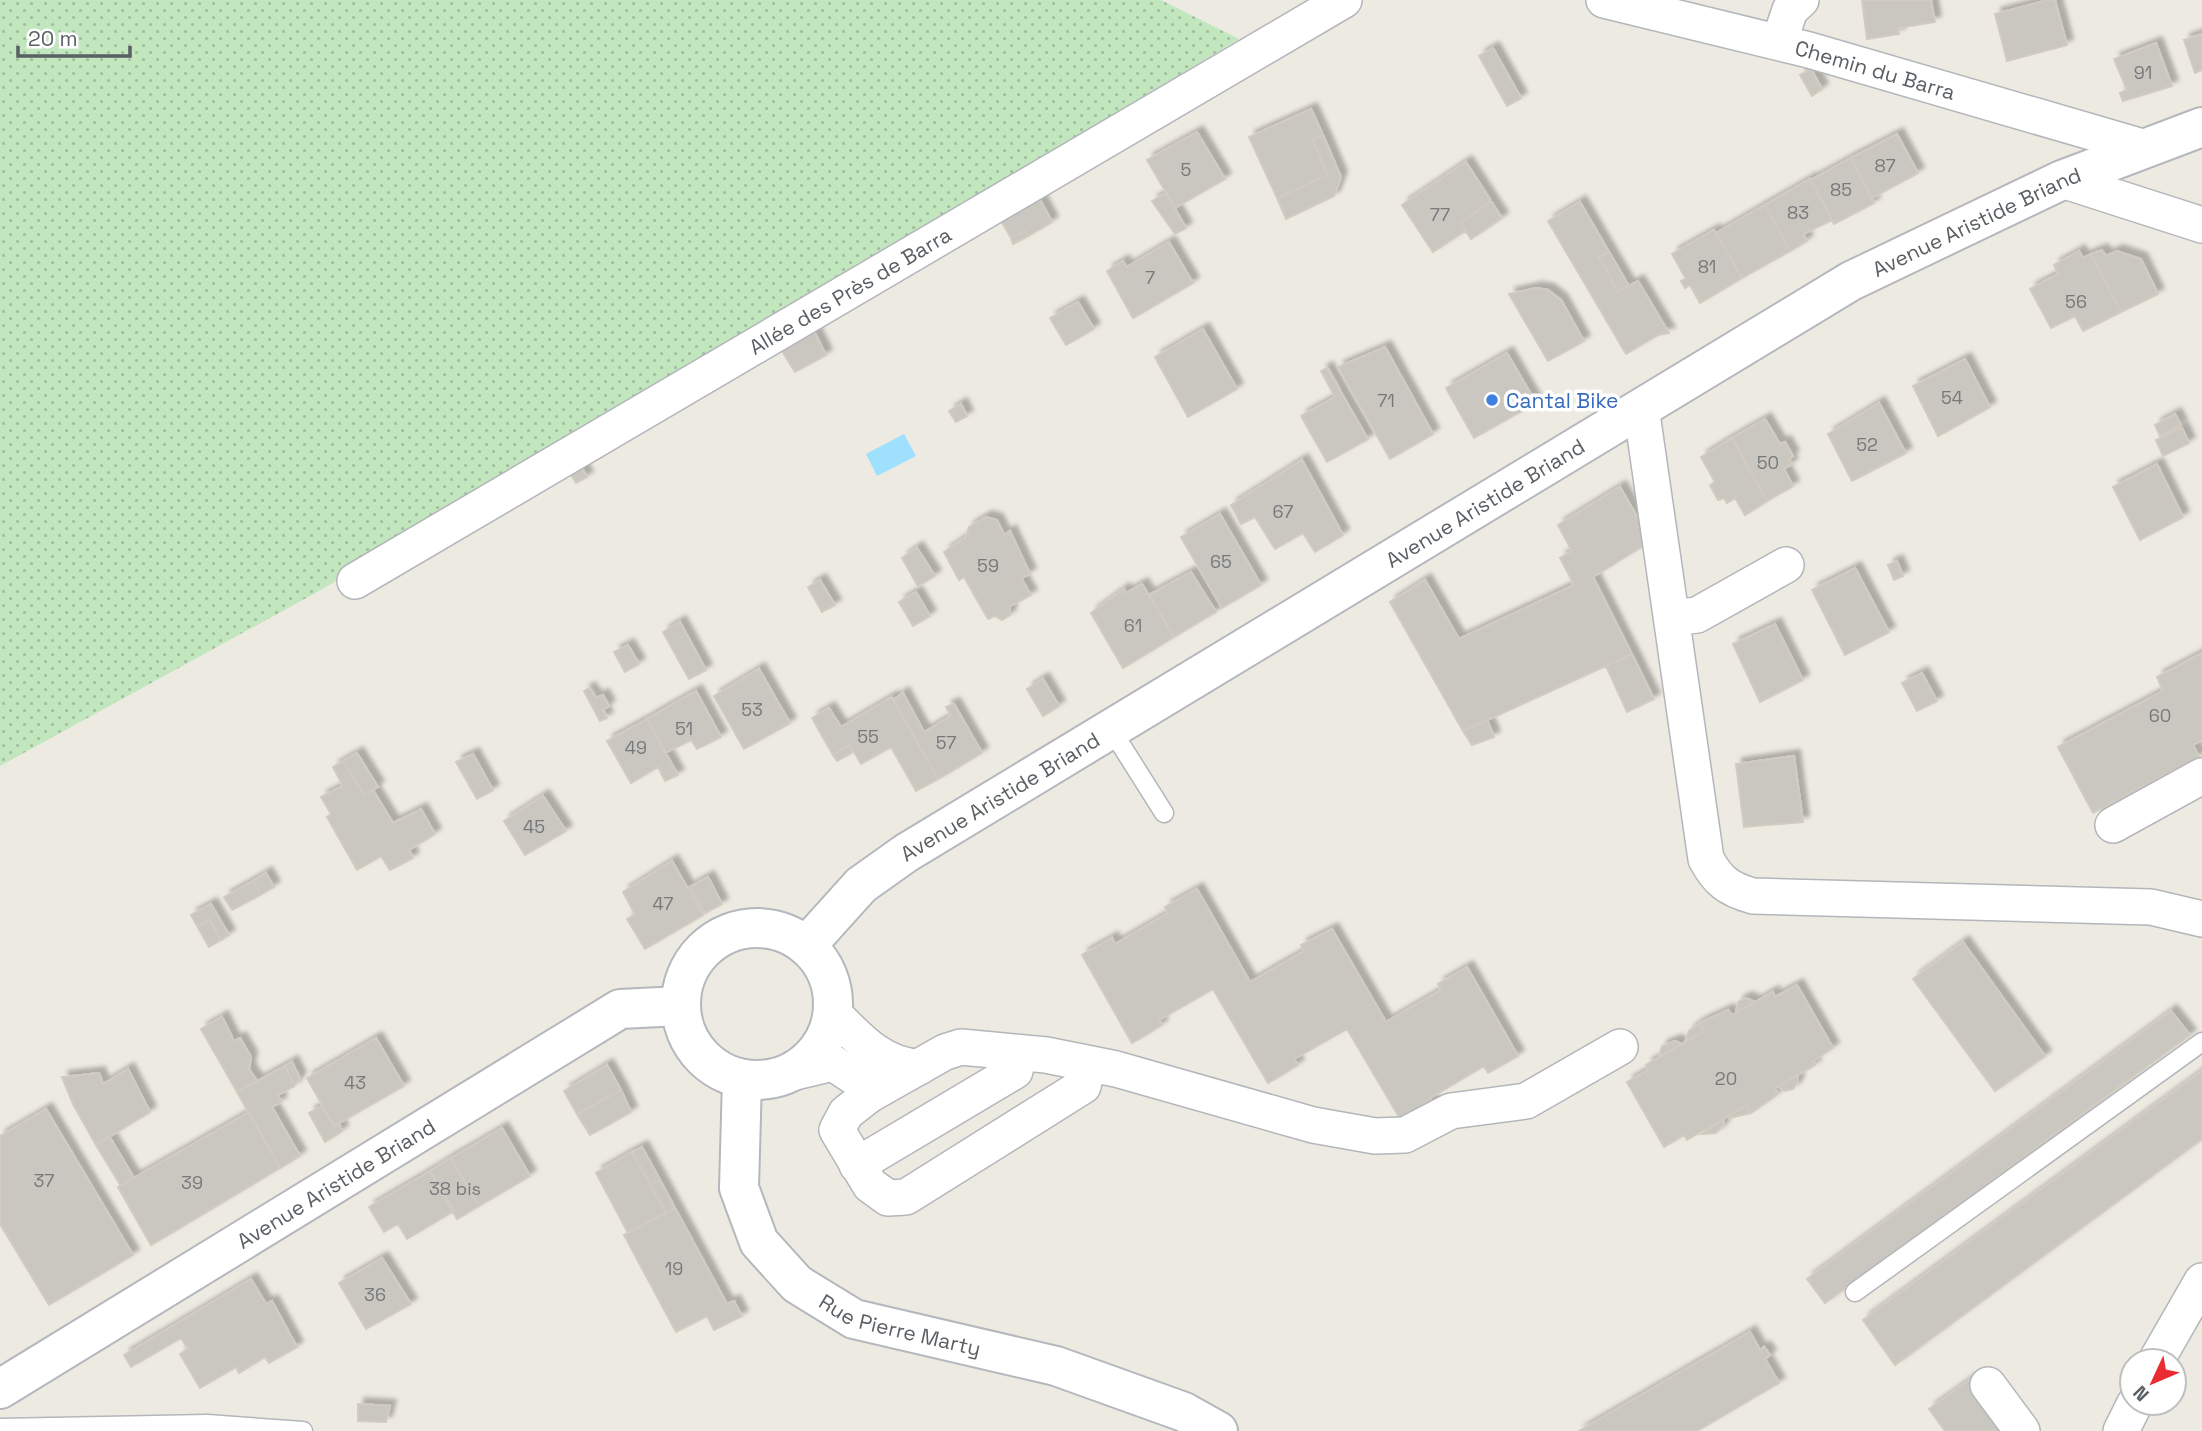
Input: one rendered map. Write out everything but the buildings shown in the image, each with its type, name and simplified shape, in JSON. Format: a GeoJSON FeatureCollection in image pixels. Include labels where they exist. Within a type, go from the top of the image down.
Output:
{"type":"FeatureCollection","features":[{"type":"Feature","properties":{"kind":"main road","name":"Avenue Aristide Briand"},"geometry":{"type":"LineString","coordinates":[[806,946],[861,885],[906,853],[1851,281],[2062,180],[2202,127]]}},
{"type":"Feature","properties":{"kind":"main road"},"geometry":{"type":"LineString","coordinates":[[760,928],[784,933],[806,946],[823,965],[832,988],[833,1013],[826,1038],[811,1058],[791,1073],[768,1080],[742,1079],[718,1070],[698,1054],[686,1031],[680,1006],[684,982],[695,959],[713,942],[735,931],[760,928]]}},
{"type":"Feature","properties":{"kind":"main road","name":"Avenue Aristide Briand"},"geometry":{"type":"LineString","coordinates":[[0,1389],[620,1009],[680,1006]]}},
{"type":"Feature","properties":{"kind":"main road","name":"Rue Pierre Marty"},"geometry":{"type":"LineString","coordinates":[[742,1079],[739,1188],[759,1242],[797,1284],[854,1319],[1056,1366],[1184,1412],[1218,1431]]}},
{"type":"Feature","properties":{"kind":"street","name":"Allée des Près de Barra"},"geometry":{"type":"LineString","coordinates":[[355,581],[1343,0]]}},
{"type":"Feature","properties":{"kind":"street","name":"Chemin du Barra"},"geometry":{"type":"LineString","coordinates":[[1604,0],[1704,27],[1779,42],[2146,148]]}},
{"type":"Feature","properties":{"kind":"street"},"geometry":{"type":"LineString","coordinates":[[1779,42],[1790,10],[1801,0]]}},
{"type":"Feature","properties":{"kind":"street"},"geometry":{"type":"LineString","coordinates":[[2062,180],[2202,225]]}},
{"type":"Feature","properties":{"kind":"street"},"geometry":{"type":"LineString","coordinates":[[1641,407],[1706,859],[1717,879],[1731,890],[1753,896],[2151,907],[2202,919]]}},
{"type":"Feature","properties":{"kind":"street"},"geometry":{"type":"LineString","coordinates":[[1672,618],[1697,615],[1786,565]]}},
{"type":"Feature","properties":{"kind":"street"},"geometry":{"type":"LineString","coordinates":[[2113,825],[2202,776]]}},
{"type":"Feature","properties":{"kind":"street"},"geometry":{"type":"LineString","coordinates":[[833,1013],[872,1050],[900,1066],[919,1067]]}},
{"type":"Feature","properties":{"kind":"street"},"geometry":{"type":"LineString","coordinates":[[1088,1064],[1083,1086],[906,1197],[888,1198],[870,1185],[837,1130],[846,1113],[869,1095],[961,1047],[1088,1064],[1313,1125],[1375,1136],[1405,1135],[1451,1111],[1526,1101],[1620,1047]]}},
{"type":"Feature","properties":{"kind":"street"},"geometry":{"type":"LineString","coordinates":[[857,1165],[1015,1072],[1019,1053]]}},
{"type":"Feature","properties":{"kind":"street"},"geometry":{"type":"LineString","coordinates":[[791,1073],[833,1063],[865,1084],[869,1095]]}},
{"type":"Feature","properties":{"kind":"street"},"geometry":{"type":"LineString","coordinates":[[2164,1347],[2202,1281]]}},
{"type":"Feature","properties":{"kind":"street"},"geometry":{"type":"LineString","coordinates":[[1988,1385],[2022,1431]]}},
{"type":"Feature","properties":{"kind":"lane"},"geometry":{"type":"LineString","coordinates":[[1111,729],[1164,813]]}},
{"type":"Feature","properties":{"kind":"lane"},"geometry":{"type":"LineString","coordinates":[[1855,1292],[2202,1042]]}},
{"type":"Feature","properties":{"kind":"lane"},"geometry":{"type":"LineString","coordinates":[[0,1428],[207,1424],[303,1431]]}},
{"type":"Feature","properties":{"kind":"green space"},"geometry":{"type":"Polygon","coordinates":[[[0,0],[1161,0],[1239,39],[319,591],[0,766],[0,0]]]}},
{"type":"Feature","properties":{"kind":"water"},"geometry":{"type":"Polygon","coordinates":[[[904,434],[916,456],[877,476],[866,454],[904,434]]]}},
{"type":"Feature","properties":{"kind":"place","name":"Cantal Bike"},"geometry":{"type":"Point","coordinates":[1492,400]}}]}
